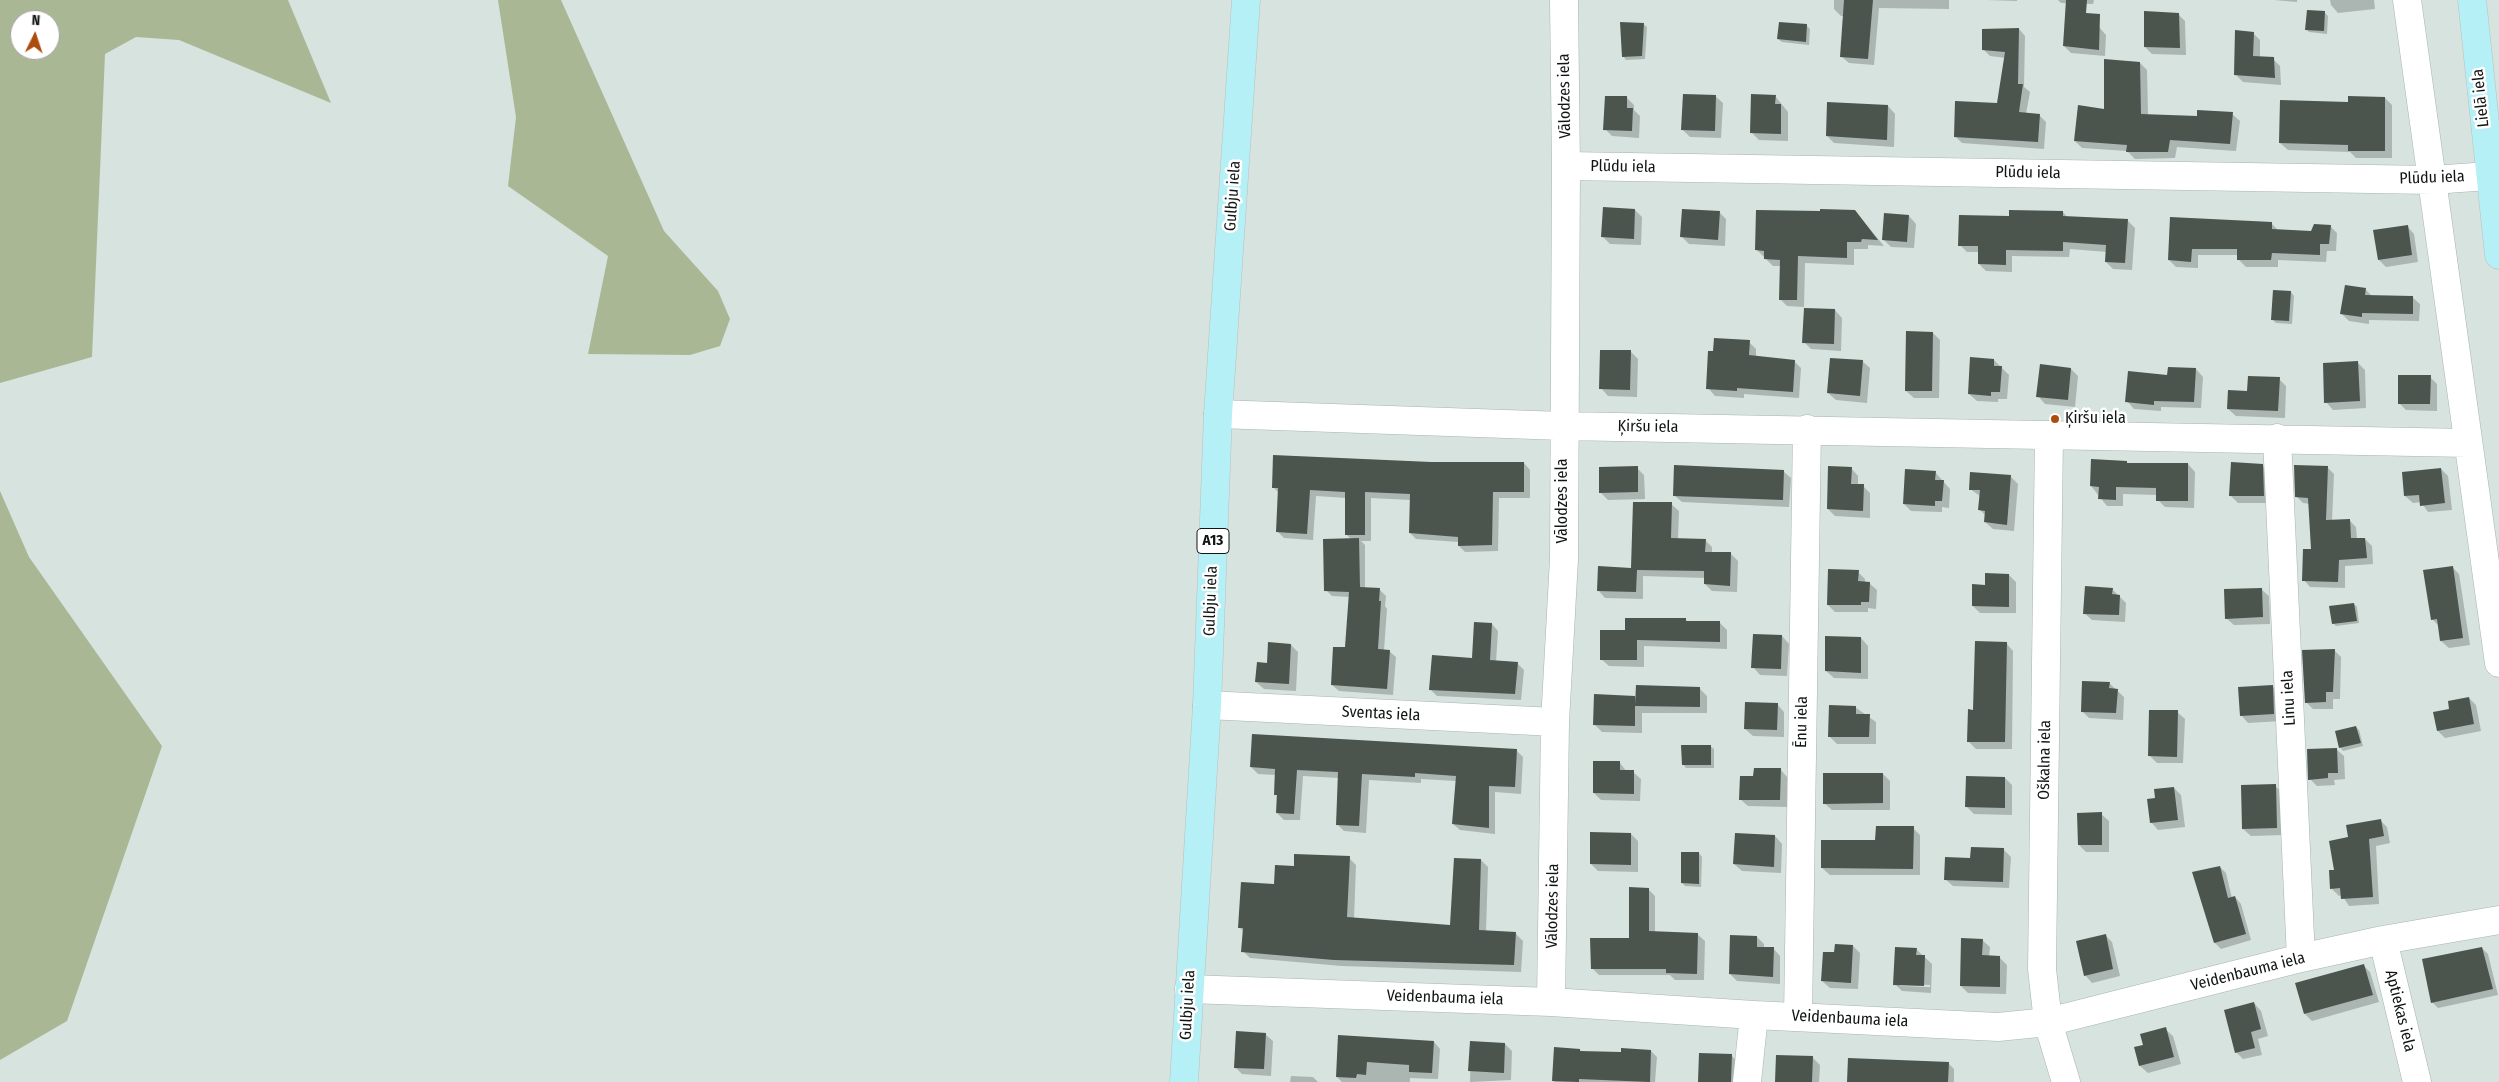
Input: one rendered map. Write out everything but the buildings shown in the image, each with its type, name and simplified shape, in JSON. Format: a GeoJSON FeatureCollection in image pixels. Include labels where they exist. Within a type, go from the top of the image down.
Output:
{"type":"FeatureCollection","features":[{"type":"Feature","properties":{"kind":"main road","name":"Gulbju iela"},"geometry":{"type":"LineString","coordinates":[[1184,1082],[1206,705],[1218,414],[1246,0]]}},
{"type":"Feature","properties":{"kind":"main road","name":"Lielā iela"},"geometry":{"type":"LineString","coordinates":[[2472,0],[2489,176],[2499,255]]}},
{"type":"Feature","properties":{"kind":"street","name":"Vālodzes iela"},"geometry":{"type":"LineString","coordinates":[[1551,1002],[1555,722],[1564,559],[1563,426],[1566,166],[1564,0]]}},
{"type":"Feature","properties":{"kind":"street"},"geometry":{"type":"LineString","coordinates":[[2408,0],[2499,664]]}},
{"type":"Feature","properties":{"kind":"street","name":"Plūdu iela"},"geometry":{"type":"LineString","coordinates":[[1566,166],[2432,180],[2489,176]]}},
{"type":"Feature","properties":{"kind":"street","name":"Ķiršu iela"},"geometry":{"type":"LineString","coordinates":[[1218,414],[1563,426],[1807,429],[2468,443]]}},
{"type":"Feature","properties":{"kind":"street","name":"Ēnu iela"},"geometry":{"type":"LineString","coordinates":[[1798,1016],[1807,429]]}},
{"type":"Feature","properties":{"kind":"street","name":"Oškalna iela"},"geometry":{"type":"LineString","coordinates":[[2049,434],[2042,969],[2048,1022],[2066,1082]]}},
{"type":"Feature","properties":{"kind":"street","name":"Linu iela"},"geometry":{"type":"LineString","coordinates":[[2277,438],[2301,958]]}},
{"type":"Feature","properties":{"kind":"street","name":"Sventas iela"},"geometry":{"type":"LineString","coordinates":[[1206,705],[1555,722]]}},
{"type":"Feature","properties":{"kind":"street","name":"Veidenbauma iela"},"geometry":{"type":"LineString","coordinates":[[1190,989],[1551,1002],[1754,1015],[1998,1027],[2048,1022],[2301,958],[2383,940],[2499,920]]}},
{"type":"Feature","properties":{"kind":"street","name":"Aptiekas iela"},"geometry":{"type":"LineString","coordinates":[[2383,940],[2417,1082]]}},
{"type":"Feature","properties":{"kind":"street"},"geometry":{"type":"LineString","coordinates":[[1747,1082],[1754,1015]]}},
{"type":"Feature","properties":{"kind":"green space"},"geometry":{"type":"Polygon","coordinates":[[[0,0],[288,0],[331,103],[179,40],[136,37],[105,54],[92,357],[0,383],[0,0]]]}},
{"type":"Feature","properties":{"kind":"green space"},"geometry":{"type":"Polygon","coordinates":[[[498,0],[561,0],[664,231],[718,291],[730,319],[720,346],[690,355],[588,354],[608,256],[508,186],[516,117],[498,0]]]}},
{"type":"Feature","properties":{"kind":"green space"},"geometry":{"type":"Polygon","coordinates":[[[0,491],[29,557],[162,746],[67,1021],[0,1060],[0,491]]]}},
{"type":"Feature","properties":{"kind":"place","name":"Ķiršu iela"},"geometry":{"type":"Point","coordinates":[2055,419]}}]}
